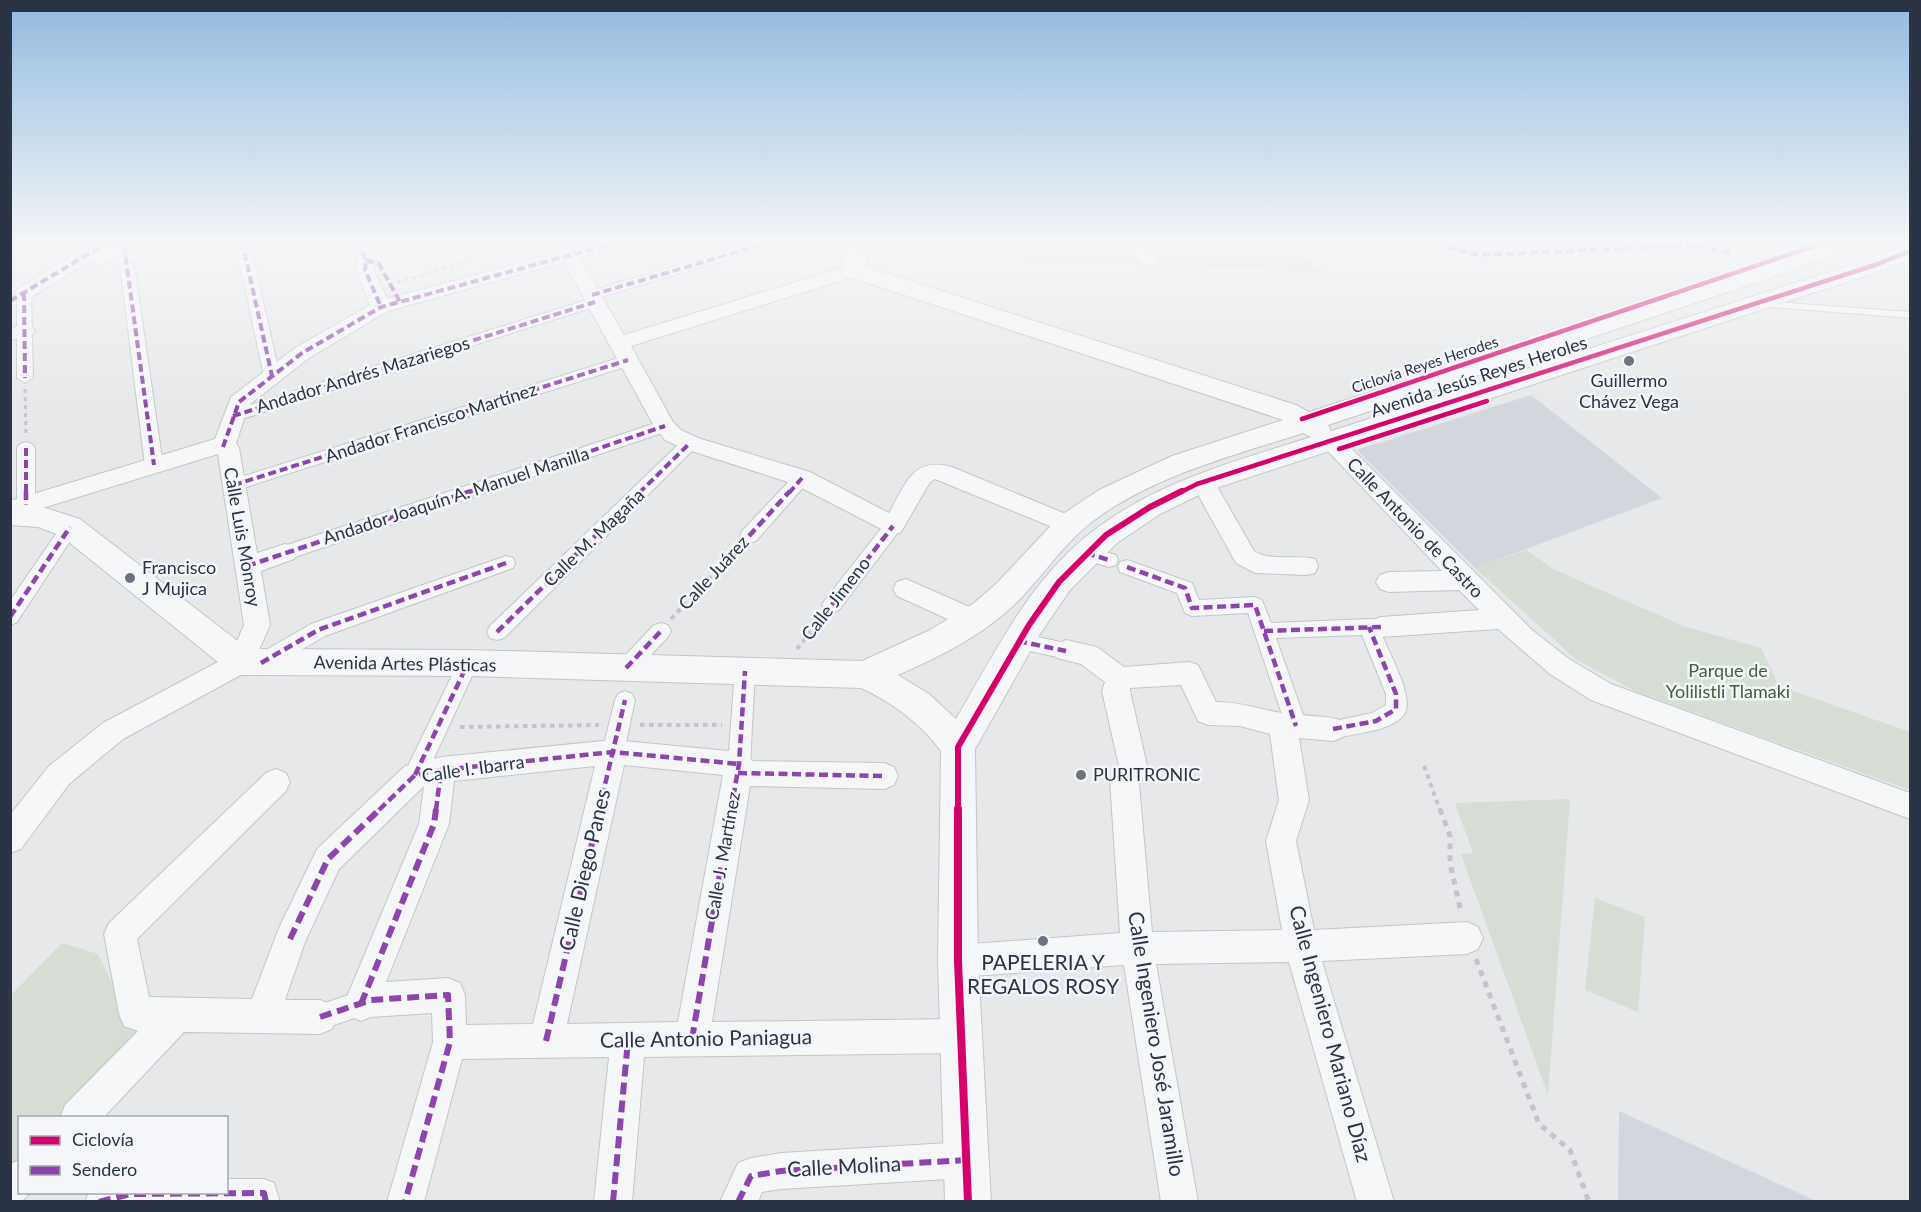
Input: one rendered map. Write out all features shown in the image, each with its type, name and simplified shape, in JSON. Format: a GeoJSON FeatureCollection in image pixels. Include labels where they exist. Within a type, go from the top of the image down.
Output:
{"type":"FeatureCollection","features":[{"type":"Feature","properties":{"kind":"street"},"geometry":{"type":"LineString","coordinates":[[17,298],[18,332],[25,378]]}},
{"type":"Feature","properties":{"kind":"street"},"geometry":{"type":"LineString","coordinates":[[131,298],[154,465]]}},
{"type":"Feature","properties":{"kind":"street"},"geometry":{"type":"LineString","coordinates":[[255,298],[272,376]]}},
{"type":"Feature","properties":{"kind":"street"},"geometry":{"type":"LineString","coordinates":[[16,510],[213,447],[223,447],[228,439],[239,402],[302,354],[358,318],[384,298]]}},
{"type":"Feature","properties":{"kind":"street"},"geometry":{"type":"LineString","coordinates":[[594,298],[665,426],[673,435],[690,443],[802,478],[893,526],[922,476],[932,471],[944,473],[1070,525]]}},
{"type":"Feature","properties":{"kind":"street","name":"Andador Andrés Mazariegos"},"geometry":{"type":"LineString","coordinates":[[233,416],[594,298]]}},
{"type":"Feature","properties":{"kind":"street"},"geometry":{"type":"LineString","coordinates":[[624,352],[768,298]]}},
{"type":"Feature","properties":{"kind":"street","name":"Calle Antonio de Castro"},"geometry":{"type":"LineString","coordinates":[[954,298],[1275,407],[1319,431],[1503,619],[1552,663],[1601,692],[1911,806]]}},
{"type":"Feature","properties":{"kind":"street","name":"Avenida Jesús Reyes Heroles"},"geometry":{"type":"LineString","coordinates":[[1319,431],[1693,298]]}},
{"type":"Feature","properties":{"kind":"street","name":"Avenida Jesús Reyes Heroles"},"geometry":{"type":"LineString","coordinates":[[1319,431],[1776,298]]}},
{"type":"Feature","properties":{"kind":"street","name":"Andador Francisco Martínez"},"geometry":{"type":"LineString","coordinates":[[234,485],[624,352]]}},
{"type":"Feature","properties":{"kind":"street","name":"Andador Joaquín A. Manuel Manilla"},"geometry":{"type":"LineString","coordinates":[[247,566],[665,426]]}},
{"type":"Feature","properties":{"kind":"street"},"geometry":{"type":"LineString","coordinates":[[1107,560],[1106,535],[1150,507],[1319,431]]}},
{"type":"Feature","properties":{"kind":"street","name":"Avenida Artes Plásticas"},"geometry":{"type":"LineString","coordinates":[[864,675],[921,651],[974,620],[1005,597],[1070,525],[1097,504],[1182,463],[1319,431]]}},
{"type":"Feature","properties":{"kind":"street","name":"Calle M. Magaña"},"geometry":{"type":"LineString","coordinates":[[497,632],[690,443]]}},
{"type":"Feature","properties":{"kind":"street","name":"Calle Luis Monroy"},"geometry":{"type":"LineString","coordinates":[[223,447],[228,448],[257,625],[251,663]]}},
{"type":"Feature","properties":{"kind":"street"},"geometry":{"type":"LineString","coordinates":[[16,510],[26,448]]}},
{"type":"Feature","properties":{"kind":"street","name":"Calle Juárez"},"geometry":{"type":"LineString","coordinates":[[749,536],[802,478]]}},
{"type":"Feature","properties":{"kind":"street"},"geometry":{"type":"LineString","coordinates":[[1203,482],[1245,557],[1255,564],[1306,566]]}},
{"type":"Feature","properties":{"kind":"street"},"geometry":{"type":"LineString","coordinates":[[16,510],[70,527],[251,663],[318,630],[506,562]]}},
{"type":"Feature","properties":{"kind":"street","name":"Calle Jimeno"},"geometry":{"type":"LineString","coordinates":[[832,605],[893,526]]}},
{"type":"Feature","properties":{"kind":"street"},"geometry":{"type":"LineString","coordinates":[[10,617],[70,527]]}},
{"type":"Feature","properties":{"kind":"street"},"geometry":{"type":"LineString","coordinates":[[968,1202],[958,960],[958,747],[1018,641],[1059,582],[1107,560],[1185,588],[1192,608],[1255,605],[1289,725]]}},
{"type":"Feature","properties":{"kind":"street"},"geometry":{"type":"LineString","coordinates":[[1389,582],[1466,580]]}},
{"type":"Feature","properties":{"kind":"street"},"geometry":{"type":"LineString","coordinates":[[906,589],[974,620]]}},
{"type":"Feature","properties":{"kind":"street"},"geometry":{"type":"LineString","coordinates":[[1264,631],[1503,619]]}},
{"type":"Feature","properties":{"kind":"street"},"geometry":{"type":"LineString","coordinates":[[1018,641],[1088,655],[1119,678],[1189,673],[1208,713],[1240,714],[1289,725],[1333,729],[1376,721],[1396,709],[1396,694],[1375,627]]}},
{"type":"Feature","properties":{"kind":"street"},"geometry":{"type":"LineString","coordinates":[[626,668],[660,631]]}},
{"type":"Feature","properties":{"kind":"street","name":"Avenida Artes Plásticas"},"geometry":{"type":"LineString","coordinates":[[10,839],[59,775],[113,731],[251,663],[468,663],[864,675],[901,692],[927,711],[945,728],[958,747]]}},
{"type":"Feature","properties":{"kind":"street"},"geometry":{"type":"LineString","coordinates":[[366,1002],[434,824],[428,773],[438,727],[468,663]]}},
{"type":"Feature","properties":{"kind":"street","name":"Calle J. Martínez"},"geometry":{"type":"LineString","coordinates":[[692,1039],[738,768],[745,671]]}},
{"type":"Feature","properties":{"kind":"street","name":"Calle Ingeniero José Jaramillo"},"geometry":{"type":"LineString","coordinates":[[1119,678],[1116,691],[1134,770],[1124,779],[1137,948],[1180,1202]]}},
{"type":"Feature","properties":{"kind":"street","name":"Calle Diego Panes"},"geometry":{"type":"LineString","coordinates":[[546,1041],[625,700]]}},
{"type":"Feature","properties":{"kind":"street","name":"Calle Ingeniero Mariano Díaz"},"geometry":{"type":"LineString","coordinates":[[1289,725],[1289,756],[1294,800],[1281,841],[1302,946],[1376,1202]]}},
{"type":"Feature","properties":{"kind":"street","name":"Calle I. Ibarra"},"geometry":{"type":"LineString","coordinates":[[263,1016],[290,939],[328,859],[428,773],[616,739],[738,768],[884,776]]}},
{"type":"Feature","properties":{"kind":"street"},"geometry":{"type":"LineString","coordinates":[[276,782],[120,934],[136,1014],[320,1017],[366,1002],[448,994],[450,1042],[405,1202]]}},
{"type":"Feature","properties":{"kind":"street"},"geometry":{"type":"LineString","coordinates":[[958,960],[1137,948],[1302,946],[1467,938]]}},
{"type":"Feature","properties":{"kind":"street"},"geometry":{"type":"LineString","coordinates":[[80,1116],[177,1014]]}},
{"type":"Feature","properties":{"kind":"street","name":"Calle Antonio Paniagua"},"geometry":{"type":"LineString","coordinates":[[450,1042],[961,1036]]}},
{"type":"Feature","properties":{"kind":"street"},"geometry":{"type":"LineString","coordinates":[[613,1202],[628,1040]]}},
{"type":"Feature","properties":{"kind":"street","name":"Calle Molina"},"geometry":{"type":"LineString","coordinates":[[738,1202],[752,1176],[781,1171],[966,1160]]}},
{"type":"Feature","properties":{"kind":"street"},"geometry":{"type":"LineString","coordinates":[[228,1193],[264,1193],[266,1202]]}},
{"type":"Feature","properties":{"kind":"street"},"geometry":{"type":"LineString","coordinates":[[99,1202],[130,1194]]}},
{"type":"Feature","properties":{"kind":"lane"},"geometry":{"type":"LineString","coordinates":[[1757,304],[1911,315]]}},
{"type":"Feature","properties":{"kind":"path"},"geometry":{"type":"LineString","coordinates":[[25,378],[26,448]]}},
{"type":"Feature","properties":{"kind":"path"},"geometry":{"type":"LineString","coordinates":[[438,727],[616,739],[741,725]]}},
{"type":"Feature","properties":{"kind":"path"},"geometry":{"type":"LineString","coordinates":[[1424,766],[1450,836],[1450,863],[1467,938],[1539,1124],[1570,1150],[1589,1202]]}},
{"type":"Feature","properties":{"kind":"shaded area"},"geometry":{"type":"Polygon","coordinates":[[[1531,395],[1662,498],[1475,568],[1357,450],[1531,395]]]}},
{"type":"Feature","properties":{"kind":"shaded area"},"geometry":{"type":"Polygon","coordinates":[[[1619,1111],[1816,1201],[1618,1201],[1619,1111]]]}},
{"type":"Feature","properties":{"kind":"green space","name":"Parque de Yolilistli Tlamaki"},"geometry":{"type":"Polygon","coordinates":[[[1526,550],[1555,570],[1686,627],[1761,648],[1779,686],[1910,732],[1910,790],[1639,693],[1577,660],[1475,568],[1526,550]]]}},
{"type":"Feature","properties":{"kind":"green space"},"geometry":{"type":"Polygon","coordinates":[[[1570,799],[1548,1095],[1461,854],[1473,853],[1455,803],[1570,799]]]}},
{"type":"Feature","properties":{"kind":"green space"},"geometry":{"type":"Polygon","coordinates":[[[1595,898],[1645,917],[1638,1012],[1585,990],[1595,898]]]}},
{"type":"Feature","properties":{"kind":"green space"},"geometry":{"type":"Polygon","coordinates":[[[62,943],[98,954],[129,1019],[155,1030],[68,1116],[18,1116],[18,1166],[11,1174],[11,995],[62,943]]]}},
{"type":"Feature","properties":{"kind":"marked path"},"geometry":{"type":"LineString","coordinates":[[10,301],[16,298]]}},
{"type":"Feature","properties":{"kind":"marked path"},"geometry":{"type":"LineString","coordinates":[[24,298],[25,378]]}},
{"type":"Feature","properties":{"kind":"marked path"},"geometry":{"type":"LineString","coordinates":[[131,298],[154,465]]}},
{"type":"Feature","properties":{"kind":"marked path"},"geometry":{"type":"LineString","coordinates":[[255,298],[272,376]]}},
{"type":"Feature","properties":{"kind":"marked path"},"geometry":{"type":"LineString","coordinates":[[377,298],[381,307]]}},
{"type":"Feature","properties":{"kind":"marked path"},"geometry":{"type":"LineString","coordinates":[[398,298],[400,302]]}},
{"type":"Feature","properties":{"kind":"marked path"},"geometry":{"type":"LineString","coordinates":[[223,447],[239,402],[302,353],[381,307],[415,298]]}},
{"type":"Feature","properties":{"kind":"marked path"},"geometry":{"type":"LineString","coordinates":[[233,416],[595,302]]}},
{"type":"Feature","properties":{"kind":"marked path"},"geometry":{"type":"LineString","coordinates":[[234,485],[628,360]]}},
{"type":"Feature","properties":{"kind":"marked path"},"geometry":{"type":"LineString","coordinates":[[247,566],[665,426]]}},
{"type":"Feature","properties":{"kind":"marked path"},"geometry":{"type":"LineString","coordinates":[[497,632],[690,443]]}},
{"type":"Feature","properties":{"kind":"marked path"},"geometry":{"type":"LineString","coordinates":[[26,448],[26,505]]}},
{"type":"Feature","properties":{"kind":"marked path"},"geometry":{"type":"LineString","coordinates":[[749,536],[802,478]]}},
{"type":"Feature","properties":{"kind":"marked path"},"geometry":{"type":"LineString","coordinates":[[832,605],[893,526]]}},
{"type":"Feature","properties":{"kind":"marked path"},"geometry":{"type":"LineString","coordinates":[[10,617],[70,527]]}},
{"type":"Feature","properties":{"kind":"marked path"},"geometry":{"type":"LineString","coordinates":[[1086,553],[1109,560]]}},
{"type":"Feature","properties":{"kind":"marked path"},"geometry":{"type":"LineString","coordinates":[[261,663],[318,630],[506,563]]}},
{"type":"Feature","properties":{"kind":"marked path"},"geometry":{"type":"LineString","coordinates":[[1127,567],[1185,588],[1192,608],[1255,605],[1296,726]]}},
{"type":"Feature","properties":{"kind":"marked path"},"geometry":{"type":"LineString","coordinates":[[1333,729],[1376,721],[1396,709],[1396,694],[1369,627]]}},
{"type":"Feature","properties":{"kind":"marked path"},"geometry":{"type":"LineString","coordinates":[[1264,631],[1381,627]]}},
{"type":"Feature","properties":{"kind":"marked path"},"geometry":{"type":"LineString","coordinates":[[626,668],[661,631]]}},
{"type":"Feature","properties":{"kind":"marked path"},"geometry":{"type":"LineString","coordinates":[[1018,641],[1066,651]]}},
{"type":"Feature","properties":{"kind":"marked path"},"geometry":{"type":"LineString","coordinates":[[415,775],[468,663]]}},
{"type":"Feature","properties":{"kind":"marked path"},"geometry":{"type":"LineString","coordinates":[[692,1039],[739,764],[745,671]]}},
{"type":"Feature","properties":{"kind":"marked path"},"geometry":{"type":"LineString","coordinates":[[546,1041],[625,700]]}},
{"type":"Feature","properties":{"kind":"marked path"},"geometry":{"type":"LineString","coordinates":[[290,939],[328,859],[415,775],[441,770],[613,752],[739,764]]}},
{"type":"Feature","properties":{"kind":"marked path"},"geometry":{"type":"LineString","coordinates":[[361,1004],[434,824],[441,770]]}},
{"type":"Feature","properties":{"kind":"marked path"},"geometry":{"type":"LineString","coordinates":[[738,773],[884,776]]}},
{"type":"Feature","properties":{"kind":"marked path"},"geometry":{"type":"LineString","coordinates":[[320,1017],[371,1000],[448,995],[450,1042],[405,1202]]}},
{"type":"Feature","properties":{"kind":"marked path"},"geometry":{"type":"LineString","coordinates":[[613,1202],[628,1040]]}},
{"type":"Feature","properties":{"kind":"marked path"},"geometry":{"type":"LineString","coordinates":[[738,1202],[751,1176],[781,1171],[966,1160]]}},
{"type":"Feature","properties":{"kind":"marked path"},"geometry":{"type":"LineString","coordinates":[[228,1193],[264,1193],[266,1202]]}},
{"type":"Feature","properties":{"kind":"marked path"},"geometry":{"type":"LineString","coordinates":[[99,1202],[130,1194]]}},
{"type":"Feature","properties":{"kind":"cycle path","name":"Ciclovía Reyes Herodes"},"geometry":{"type":"LineString","coordinates":[[1302,419],[1662,298]]}},
{"type":"Feature","properties":{"kind":"cycle path"},"geometry":{"type":"LineString","coordinates":[[968,1202],[958,961],[958,747],[1029,625],[1059,582],[1106,535],[1150,507],[1197,484],[1774,298]]}},
{"type":"Feature","properties":{"kind":"cycle path"},"geometry":{"type":"LineString","coordinates":[[1339,449],[1487,401]]}},
{"type":"Feature","properties":{"kind":"place","name":"Guillermo Chávez Vega"},"geometry":{"type":"Point","coordinates":[1629,361]}},
{"type":"Feature","properties":{"kind":"place","name":"Francisco J Mujica"},"geometry":{"type":"Point","coordinates":[130,578]}},
{"type":"Feature","properties":{"kind":"place","name":"PURITRONIC"},"geometry":{"type":"Point","coordinates":[1081,775]}},
{"type":"Feature","properties":{"kind":"place","name":"PAPELERIA Y REGALOS ROSY"},"geometry":{"type":"Point","coordinates":[1043,941]}}]}
